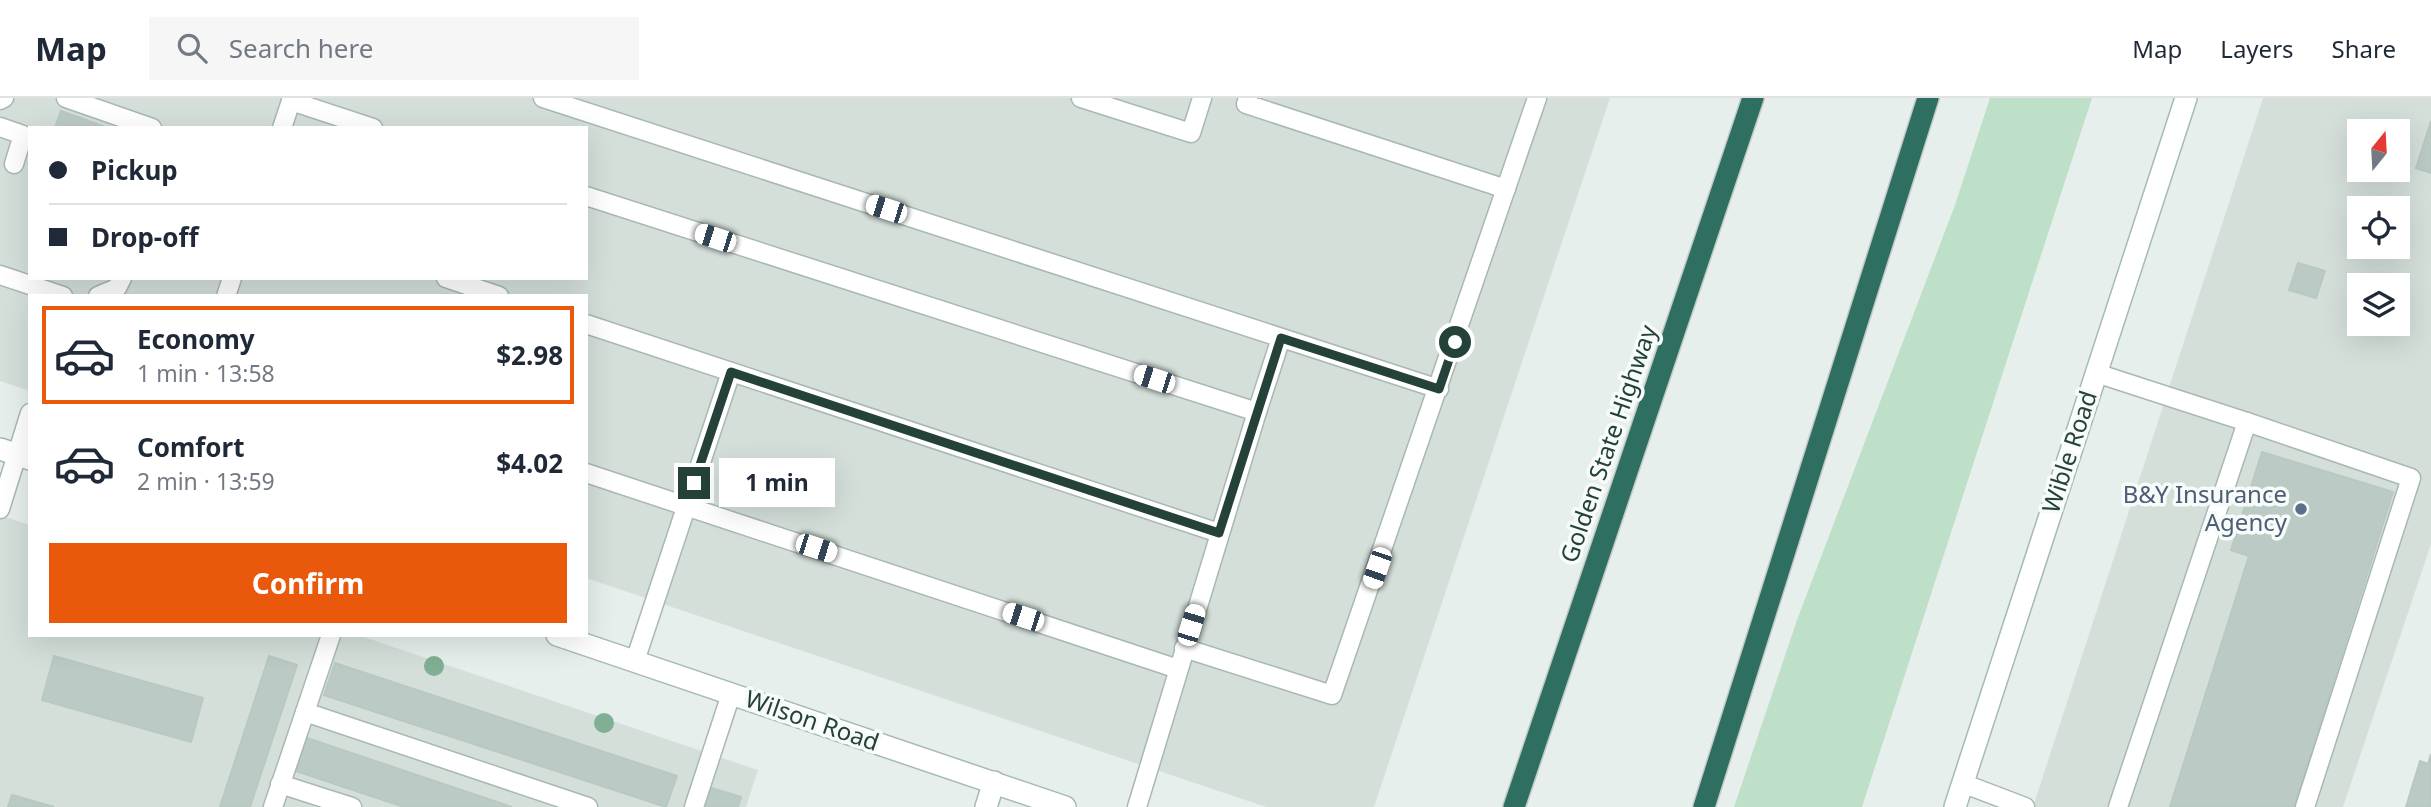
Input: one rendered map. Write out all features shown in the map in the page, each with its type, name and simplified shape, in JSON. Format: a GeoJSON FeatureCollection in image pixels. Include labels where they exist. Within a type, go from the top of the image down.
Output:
{"type":"FeatureCollection","features":[{"type":"Feature","properties":{"kind":"highway","name":"Golden State Highway"},"geometry":{"type":"LineString","coordinates":[[1514,807],[1753,98]]}},
{"type":"Feature","properties":{"kind":"highway"},"geometry":{"type":"LineString","coordinates":[[1704,807],[1928,98]]}},
{"type":"Feature","properties":{"kind":"street","name":"Wible Road"},"geometry":{"type":"LineString","coordinates":[[1955,807],[2186,98]]}},
{"type":"Feature","properties":{"kind":"street","name":"Wilson Road"},"geometry":{"type":"LineString","coordinates":[[563,637],[1065,807]]}},
{"type":"Feature","properties":{"kind":"street"},"geometry":{"type":"LineString","coordinates":[[986,807],[994,782]]}},
{"type":"Feature","properties":{"kind":"lane"},"geometry":{"type":"LineString","coordinates":[[66,98],[146,126]]}},
{"type":"Feature","properties":{"kind":"lane"},"geometry":{"type":"LineString","coordinates":[[543,98],[1439,389]]}},
{"type":"Feature","properties":{"kind":"lane"},"geometry":{"type":"LineString","coordinates":[[1082,98],[1191,134],[1202,98]]}},
{"type":"Feature","properties":{"kind":"lane"},"geometry":{"type":"LineString","coordinates":[[1248,98],[1246,104],[1506,189]]}},
{"type":"Feature","properties":{"kind":"lane"},"geometry":{"type":"LineString","coordinates":[[1184,648],[1332,695],[1537,98]]}},
{"type":"Feature","properties":{"kind":"lane"},"geometry":{"type":"LineString","coordinates":[[283,126],[292,100],[367,126]]}},
{"type":"Feature","properties":{"kind":"lane"},"geometry":{"type":"LineString","coordinates":[[0,127],[23,135],[14,164]]}},
{"type":"Feature","properties":{"kind":"lane"},"geometry":{"type":"LineString","coordinates":[[588,197],[1257,412]]}},
{"type":"Feature","properties":{"kind":"lane"},"geometry":{"type":"LineString","coordinates":[[0,275],[57,294]]}},
{"type":"Feature","properties":{"kind":"lane"},"geometry":{"type":"LineString","coordinates":[[102,294],[117,288],[121,280]]}},
{"type":"Feature","properties":{"kind":"lane"},"geometry":{"type":"LineString","coordinates":[[452,280],[493,294]]}},
{"type":"Feature","properties":{"kind":"lane"},"geometry":{"type":"LineString","coordinates":[[588,325],[1219,533]]}},
{"type":"Feature","properties":{"kind":"lane"},"geometry":{"type":"LineString","coordinates":[[1137,807],[1281,338]]}},
{"type":"Feature","properties":{"kind":"lane"},"geometry":{"type":"LineString","coordinates":[[635,661],[731,372]]}},
{"type":"Feature","properties":{"kind":"lane"},"geometry":{"type":"LineString","coordinates":[[2096,373],[2411,478],[2305,807]]}},
{"type":"Feature","properties":{"kind":"lane"},"geometry":{"type":"LineString","coordinates":[[0,509],[28,419]]}},
{"type":"Feature","properties":{"kind":"lane"},"geometry":{"type":"LineString","coordinates":[[2118,807],[2247,422]]}},
{"type":"Feature","properties":{"kind":"lane"},"geometry":{"type":"LineString","coordinates":[[588,474],[1178,668]]}},
{"type":"Feature","properties":{"kind":"lane"},"geometry":{"type":"LineString","coordinates":[[273,807],[330,637]]}},
{"type":"Feature","properties":{"kind":"lane"},"geometry":{"type":"LineString","coordinates":[[694,807],[731,694]]}},
{"type":"Feature","properties":{"kind":"lane"},"geometry":{"type":"LineString","coordinates":[[305,712],[588,807]]}},
{"type":"Feature","properties":{"kind":"lane"},"geometry":{"type":"LineString","coordinates":[[1962,783],[2025,807]]}},
{"type":"Feature","properties":{"kind":"lane"},"geometry":{"type":"LineString","coordinates":[[280,784],[352,807]]}},
{"type":"Feature","properties":{"kind":"shaded area"},"geometry":{"type":"Polygon","coordinates":[[[0,98],[1610,98],[1374,807],[1266,807],[588,579],[588,294],[28,294],[28,390],[0,381],[0,98]]]}},
{"type":"Feature","properties":{"kind":"shaded area"},"geometry":{"type":"Polygon","coordinates":[[[2263,98],[2431,98],[2431,544],[2343,807],[2033,807],[2263,98]]]}},
{"type":"Feature","properties":{"kind":"shaded area"},"geometry":{"type":"Polygon","coordinates":[[[0,515],[28,524],[28,637],[364,637],[758,770],[746,807],[0,807],[0,515]]]}},
{"type":"Feature","properties":{"kind":"green space"},"geometry":{"type":"Polygon","coordinates":[[[1990,98],[2092,98],[1862,807],[1734,807],[1797,620],[1955,205],[1990,98]]]}},
{"type":"Feature","properties":{"kind":"building"},"geometry":{"type":"Polygon","coordinates":[[[61,111],[102,126],[56,126],[61,111]]]}},
{"type":"Feature","properties":{"kind":"building"},"geometry":{"type":"Polygon","coordinates":[[[2431,121],[2431,173],[2416,168],[2431,121]]]}},
{"type":"Feature","properties":{"kind":"building"},"geometry":{"type":"Polygon","coordinates":[[[2298,263],[2325,271],[2316,298],[2289,290],[2298,263]]]}},
{"type":"Feature","properties":{"kind":"building"},"geometry":{"type":"Polygon","coordinates":[[[2262,452],[2393,492],[2294,807],[2170,807],[2249,556],[2231,550],[2262,452]]]}},
{"type":"Feature","properties":{"kind":"building"},"geometry":{"type":"Polygon","coordinates":[[[54,656],[203,698],[191,742],[42,700],[54,656]]]}},
{"type":"Feature","properties":{"kind":"building"},"geometry":{"type":"Polygon","coordinates":[[[269,656],[297,665],[250,807],[220,807],[269,656]]]}},
{"type":"Feature","properties":{"kind":"building"},"geometry":{"type":"Polygon","coordinates":[[[335,663],[677,776],[666,807],[324,695],[335,663]]]}},
{"type":"Feature","properties":{"kind":"building"},"geometry":{"type":"Polygon","coordinates":[[[307,738],[512,807],[404,807],[296,771],[307,738]]]}},
{"type":"Feature","properties":{"kind":"building"},"geometry":{"type":"Polygon","coordinates":[[[2431,754],[2431,807],[2406,807],[2420,761],[2428,764],[2431,754]]]}},
{"type":"Feature","properties":{"kind":"building"},"geometry":{"type":"Polygon","coordinates":[[[708,787],[741,797],[738,807],[702,807],[708,787]]]}},
{"type":"Feature","properties":{"kind":"building"},"geometry":{"type":"Polygon","coordinates":[[[12,795],[54,807],[8,807],[12,795]]]}},
{"type":"Feature","properties":{"kind":"place","name":"B&Y Insurance Agency"},"geometry":{"type":"Point","coordinates":[2301,509]}},
{"type":"Feature","properties":{"kind":"route"},"geometry":{"type":"LineString","coordinates":[[694,483],[731,372],[1219,533],[1281,338],[1439,389],[1455,342]]}}]}
